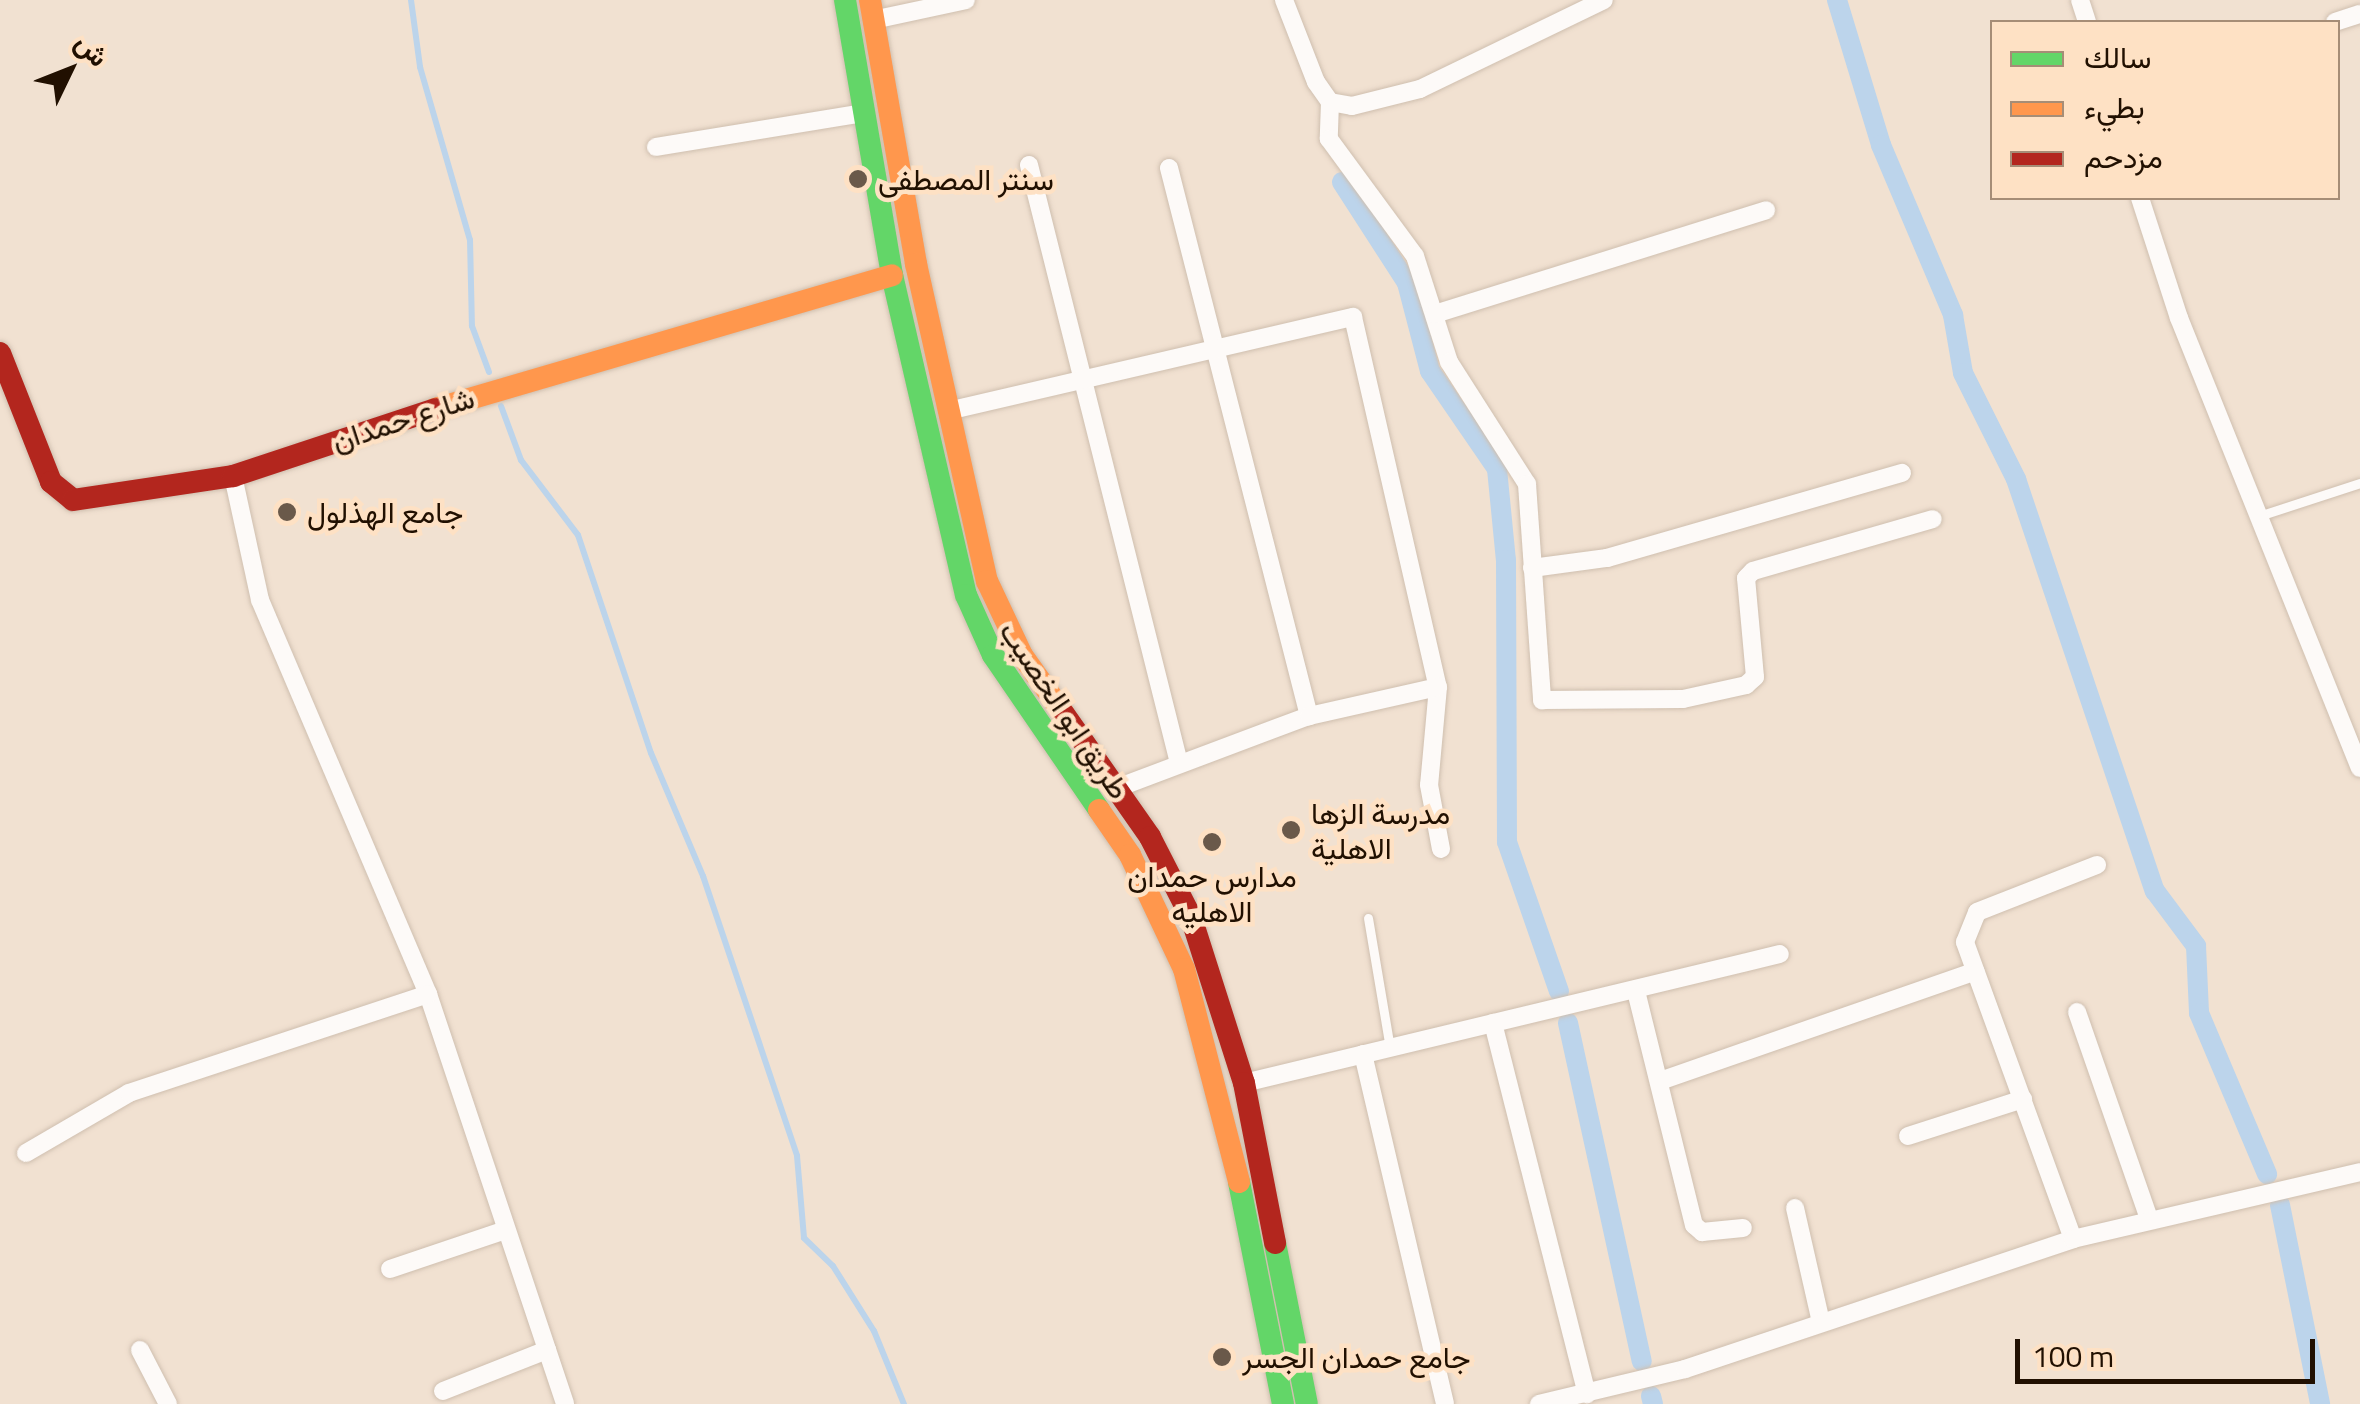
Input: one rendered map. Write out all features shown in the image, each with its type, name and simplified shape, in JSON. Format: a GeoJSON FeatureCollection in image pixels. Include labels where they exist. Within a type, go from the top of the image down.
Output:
{"type":"FeatureCollection","features":[{"type":"Feature","properties":{"kind":"main road","name":"طريق ابو الخصيب"},"geometry":{"type":"LineString","coordinates":[[845,0],[892,274],[947,528],[978,626],[1160,911],[1203,1030],[1242,1193],[1282,1404]]}},
{"type":"Feature","properties":{"kind":"main road","name":"طريق ابو الخصيب"},"geometry":{"type":"LineString","coordinates":[[872,10],[948,411],[997,607],[1117,788],[1191,917],[1244,1083],[1307,1404]]}},
{"type":"Feature","properties":{"kind":"main road","name":"شارع حمدان"},"geometry":{"type":"LineString","coordinates":[[1,359],[51,482],[64,496],[122,498],[233,476],[523,380],[892,274]]}},
{"type":"Feature","properties":{"kind":"main road"},"geometry":{"type":"LineString","coordinates":[[1242,1193],[1265,1188]]}},
{"type":"Feature","properties":{"kind":"street"},"geometry":{"type":"LineString","coordinates":[[872,10],[966,0]]}},
{"type":"Feature","properties":{"kind":"street"},"geometry":{"type":"LineString","coordinates":[[1284,0],[1330,102],[1329,139],[1394,219],[1434,314],[1449,362],[1527,484],[1542,700],[1683,699],[1755,677],[1746,578],[1753,571],[1933,519]]}},
{"type":"Feature","properties":{"kind":"street"},"geometry":{"type":"LineString","coordinates":[[1330,102],[1352,106],[1420,89],[1604,0]]}},
{"type":"Feature","properties":{"kind":"street"},"geometry":{"type":"LineString","coordinates":[[656,147],[864,114]]}},
{"type":"Feature","properties":{"kind":"street"},"geometry":{"type":"LineString","coordinates":[[1029,164],[1178,759]]}},
{"type":"Feature","properties":{"kind":"street"},"geometry":{"type":"LineString","coordinates":[[1169,168],[1218,347],[1260,544],[1309,716]]}},
{"type":"Feature","properties":{"kind":"street"},"geometry":{"type":"LineString","coordinates":[[2141,200],[2179,318],[2262,515],[2360,768]]}},
{"type":"Feature","properties":{"kind":"street"},"geometry":{"type":"LineString","coordinates":[[1434,314],[1766,210]]}},
{"type":"Feature","properties":{"kind":"street"},"geometry":{"type":"LineString","coordinates":[[948,411],[1353,317],[1438,687],[1428,785],[1442,849]]}},
{"type":"Feature","properties":{"kind":"street"},"geometry":{"type":"LineString","coordinates":[[1532,568],[1608,558],[1902,473]]}},
{"type":"Feature","properties":{"kind":"street"},"geometry":{"type":"LineString","coordinates":[[233,476],[260,600],[428,994],[565,1404]]}},
{"type":"Feature","properties":{"kind":"street"},"geometry":{"type":"LineString","coordinates":[[1117,788],[1178,759],[1309,716],[1438,687]]}},
{"type":"Feature","properties":{"kind":"street"},"geometry":{"type":"LineString","coordinates":[[2073,1238],[1964,942],[1977,912],[2096,865]]}},
{"type":"Feature","properties":{"kind":"street"},"geometry":{"type":"LineString","coordinates":[[1244,1083],[1636,992],[1780,954]]}},
{"type":"Feature","properties":{"kind":"street"},"geometry":{"type":"LineString","coordinates":[[1660,1081],[1975,971]]}},
{"type":"Feature","properties":{"kind":"street"},"geometry":{"type":"LineString","coordinates":[[1636,992],[1694,1225],[1702,1232],[1743,1228]]}},
{"type":"Feature","properties":{"kind":"street"},"geometry":{"type":"LineString","coordinates":[[26,1152],[130,1093],[428,994]]}},
{"type":"Feature","properties":{"kind":"street"},"geometry":{"type":"LineString","coordinates":[[2077,1012],[2150,1220]]}},
{"type":"Feature","properties":{"kind":"street"},"geometry":{"type":"LineString","coordinates":[[1494,1023],[1587,1394]]}},
{"type":"Feature","properties":{"kind":"street"},"geometry":{"type":"LineString","coordinates":[[1363,1054],[1445,1404]]}},
{"type":"Feature","properties":{"kind":"street"},"geometry":{"type":"LineString","coordinates":[[1908,1136],[2022,1100]]}},
{"type":"Feature","properties":{"kind":"street"},"geometry":{"type":"LineString","coordinates":[[1539,1404],[1587,1394],[1821,1322],[2073,1238],[2360,1172]]}},
{"type":"Feature","properties":{"kind":"street"},"geometry":{"type":"LineString","coordinates":[[1795,1208],[1821,1322]]}},
{"type":"Feature","properties":{"kind":"street"},"geometry":{"type":"LineString","coordinates":[[390,1269],[506,1230]]}},
{"type":"Feature","properties":{"kind":"street"},"geometry":{"type":"LineString","coordinates":[[140,1350],[168,1404]]}},
{"type":"Feature","properties":{"kind":"street"},"geometry":{"type":"LineString","coordinates":[[443,1391],[547,1350]]}},
{"type":"Feature","properties":{"kind":"lane"},"geometry":{"type":"LineString","coordinates":[[2262,515],[2360,483]]}},
{"type":"Feature","properties":{"kind":"lane"},"geometry":{"type":"LineString","coordinates":[[1368,918],[1390,1048]]}},
{"type":"Feature","properties":{"kind":"waterway"},"geometry":{"type":"LineString","coordinates":[[411,0],[420,67],[470,240],[472,326],[489,372]]}},
{"type":"Feature","properties":{"kind":"waterway"},"geometry":{"type":"LineString","coordinates":[[1837,0],[1881,145],[1953,315],[1963,373],[2016,479],[2155,891],[2196,946],[2199,1013],[2267,1174]]}},
{"type":"Feature","properties":{"kind":"waterway"},"geometry":{"type":"LineString","coordinates":[[1342,182],[1407,283],[1430,371],[1497,469],[1506,560],[1507,842],[1559,991]]}},
{"type":"Feature","properties":{"kind":"waterway"},"geometry":{"type":"LineString","coordinates":[[501,406],[521,460],[578,535],[651,753],[703,876],[797,1156],[804,1238],[833,1266],[874,1331],[904,1404]]}},
{"type":"Feature","properties":{"kind":"waterway"},"geometry":{"type":"LineString","coordinates":[[1568,1023],[1642,1361]]}},
{"type":"Feature","properties":{"kind":"waterway"},"geometry":{"type":"LineString","coordinates":[[2280,1205],[2320,1404]]}},
{"type":"Feature","properties":{"kind":"waterway"},"geometry":{"type":"LineString","coordinates":[[1651,1396],[1653,1404]]}},
{"type":"Feature","properties":{"kind":"traffic: fast"},"geometry":{"type":"LineString","coordinates":[[845,0],[892,275],[966,595],[993,655],[1099,810]]}},
{"type":"Feature","properties":{"kind":"traffic: fast"},"geometry":{"type":"LineString","coordinates":[[1239,1182],[1283,1404]]}},
{"type":"Feature","properties":{"kind":"traffic: fast"},"geometry":{"type":"LineString","coordinates":[[1275,1243],[1307,1404]]}},
{"type":"Feature","properties":{"kind":"traffic: slow"},"geometry":{"type":"LineString","coordinates":[[870,0],[916,264],[987,581],[1022,655],[1064,714]]}},
{"type":"Feature","properties":{"kind":"traffic: slow"},"geometry":{"type":"LineString","coordinates":[[435,409],[892,275]]}},
{"type":"Feature","properties":{"kind":"traffic: slow"},"geometry":{"type":"LineString","coordinates":[[1099,810],[1130,855],[1184,969],[1239,1182]]}},
{"type":"Feature","properties":{"kind":"traffic: jam"},"geometry":{"type":"LineString","coordinates":[[0,353],[51,482],[73,500],[233,476],[435,409]]}},
{"type":"Feature","properties":{"kind":"traffic: jam"},"geometry":{"type":"LineString","coordinates":[[1064,714],[1150,837],[1191,917],[1244,1083],[1275,1243]]}},
{"type":"Feature","properties":{"kind":"place","name":"سنتر المصطفى"},"geometry":{"type":"Point","coordinates":[858,179]}},
{"type":"Feature","properties":{"kind":"place","name":"جامع الهذلول"},"geometry":{"type":"Point","coordinates":[287,512]}},
{"type":"Feature","properties":{"kind":"place","name":"مدرسة الزها الاهلية"},"geometry":{"type":"Point","coordinates":[1291,830]}},
{"type":"Feature","properties":{"kind":"place","name":"مدارس حمدان الاهليه"},"geometry":{"type":"Point","coordinates":[1212,842]}},
{"type":"Feature","properties":{"kind":"place","name":"جامع حمدان الجسر"},"geometry":{"type":"Point","coordinates":[1222,1357]}}]}
